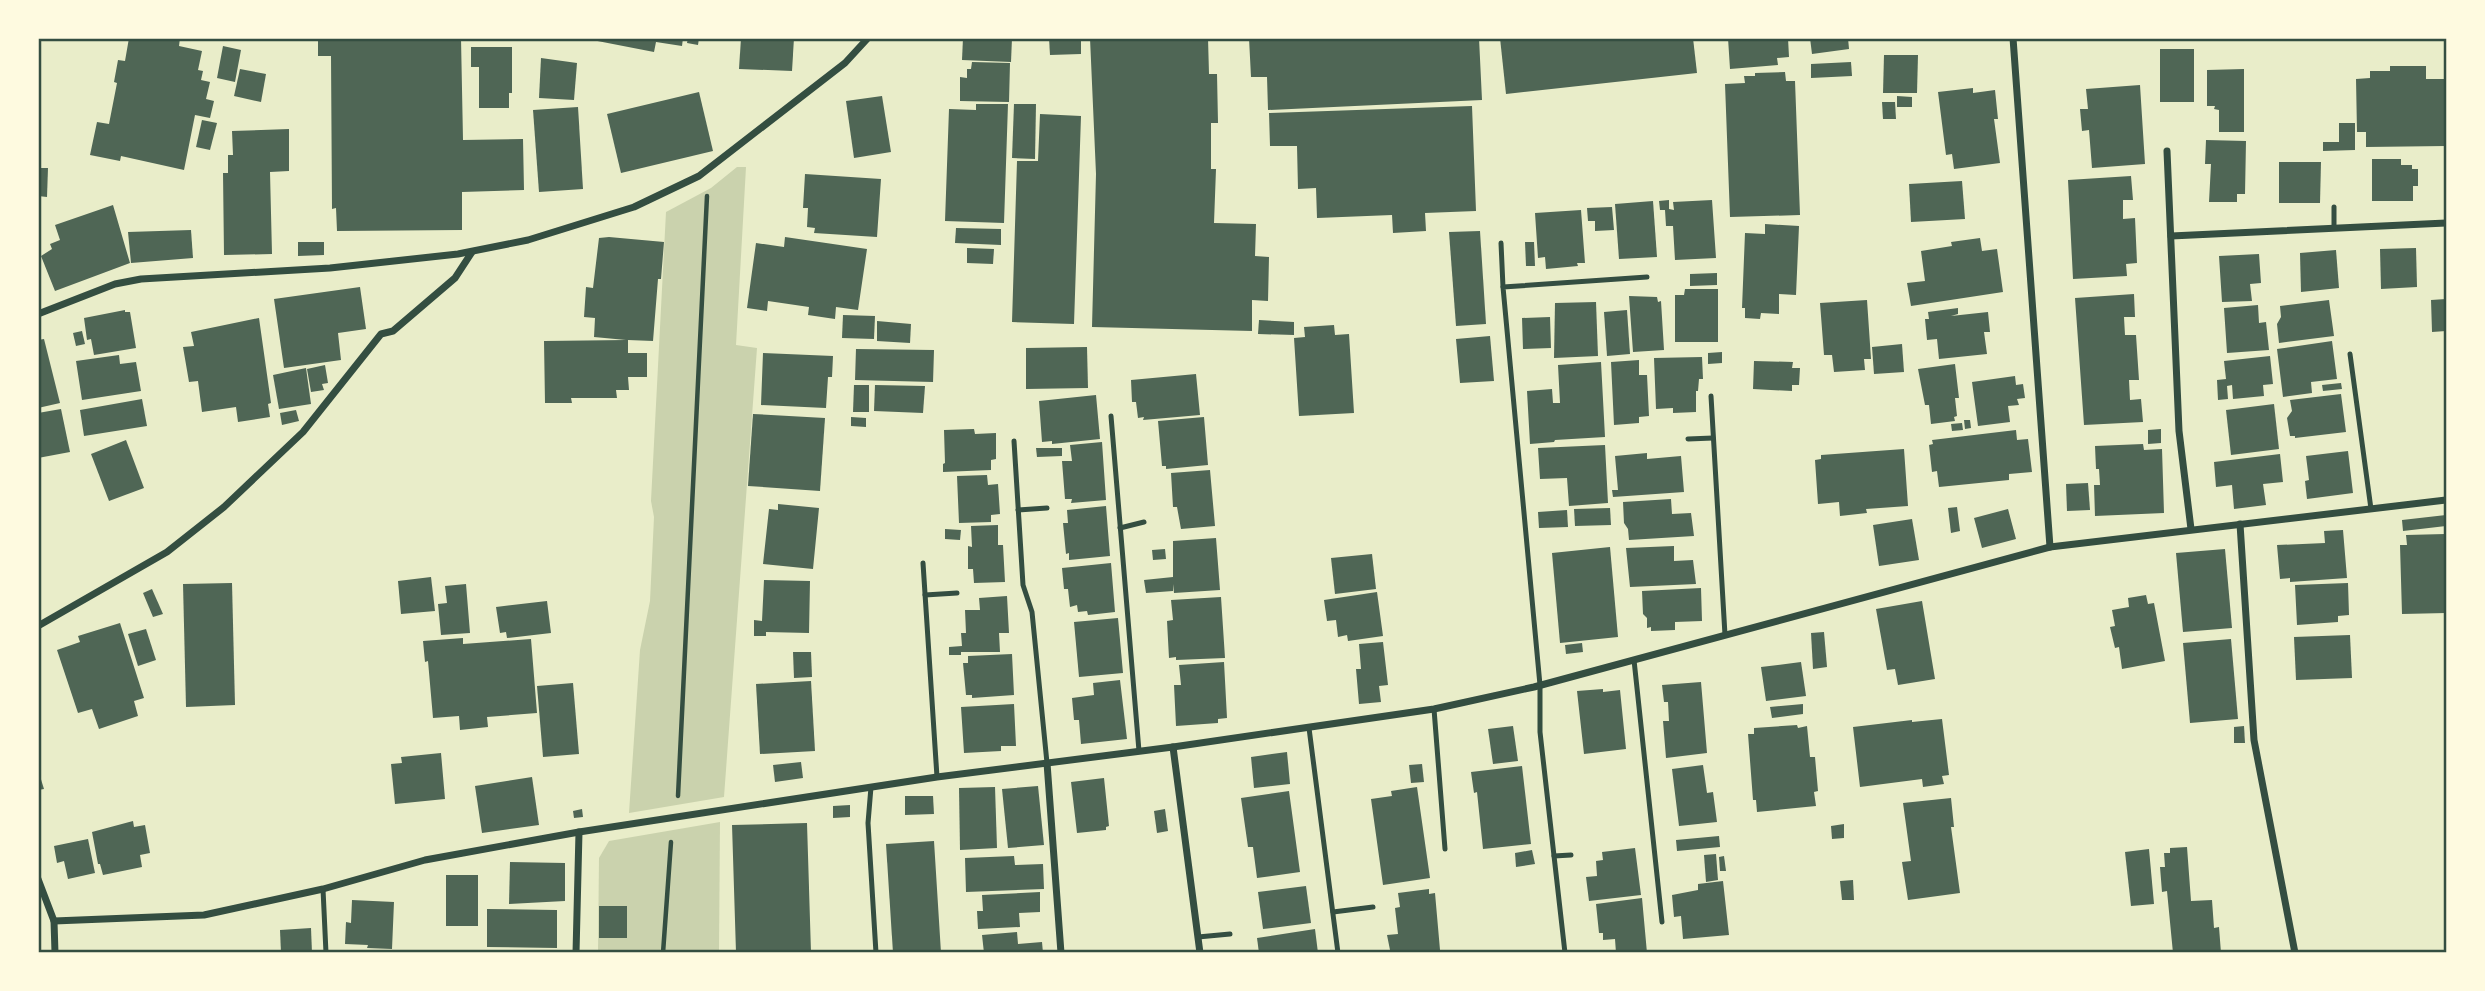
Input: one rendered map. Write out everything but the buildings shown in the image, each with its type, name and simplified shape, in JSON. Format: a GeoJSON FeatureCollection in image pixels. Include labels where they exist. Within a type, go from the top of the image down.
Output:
{"type":"FeatureCollection","features":[{"type":"Feature","properties":{"kind":"street"},"geometry":{"type":"LineString","coordinates":[[38,314],[115,284],[141,279],[330,268],[472,252],[528,240],[634,206],[699,176],[845,63],[868,38]]}},
{"type":"Feature","properties":{"kind":"street"},"geometry":{"type":"LineString","coordinates":[[2013,38],[2050,547]]}},
{"type":"Feature","properties":{"kind":"street"},"geometry":{"type":"LineString","coordinates":[[2167,151],[2179,431],[2191,530]]}},
{"type":"Feature","properties":{"kind":"street"},"geometry":{"type":"LineString","coordinates":[[2171,236],[2446,223]]}},
{"type":"Feature","properties":{"kind":"street"},"geometry":{"type":"LineString","coordinates":[[38,626],[167,552],[224,507],[303,432],[381,334],[393,331],[456,278],[472,252]]}},
{"type":"Feature","properties":{"kind":"street"},"geometry":{"type":"LineString","coordinates":[[54,921],[204,915],[323,889],[425,860],[579,832],[871,787],[1434,709],[1540,685],[2050,547],[2446,500]]}},
{"type":"Feature","properties":{"kind":"street"},"geometry":{"type":"LineString","coordinates":[[2240,524],[2254,740],[2295,953]]}},
{"type":"Feature","properties":{"kind":"street"},"geometry":{"type":"LineString","coordinates":[[1173,747],[1200,953]]}},
{"type":"Feature","properties":{"kind":"street"},"geometry":{"type":"LineString","coordinates":[[1047,763],[1061,953]]}},
{"type":"Feature","properties":{"kind":"street"},"geometry":{"type":"LineString","coordinates":[[576,953],[579,832]]}},
{"type":"Feature","properties":{"kind":"street"},"geometry":{"type":"LineString","coordinates":[[38,879],[54,921],[55,953]]}},
{"type":"Feature","properties":{"kind":"lane"},"geometry":{"type":"LineString","coordinates":[[2334,207],[2334,228]]}},
{"type":"Feature","properties":{"kind":"lane"},"geometry":{"type":"LineString","coordinates":[[1501,243],[1540,685],[1540,732],[1565,953]]}},
{"type":"Feature","properties":{"kind":"lane"},"geometry":{"type":"LineString","coordinates":[[1503,287],[1647,277]]}},
{"type":"Feature","properties":{"kind":"lane"},"geometry":{"type":"LineString","coordinates":[[2350,354],[2371,509]]}},
{"type":"Feature","properties":{"kind":"lane"},"geometry":{"type":"LineString","coordinates":[[1710,396],[1725,635]]}},
{"type":"Feature","properties":{"kind":"lane"},"geometry":{"type":"LineString","coordinates":[[1111,416],[1139,751]]}},
{"type":"Feature","properties":{"kind":"lane"},"geometry":{"type":"LineString","coordinates":[[1688,439],[1713,438]]}},
{"type":"Feature","properties":{"kind":"lane"},"geometry":{"type":"LineString","coordinates":[[1014,441],[1023,585],[1032,612],[1047,763]]}},
{"type":"Feature","properties":{"kind":"lane"},"geometry":{"type":"LineString","coordinates":[[1018,510],[1047,508]]}},
{"type":"Feature","properties":{"kind":"lane"},"geometry":{"type":"LineString","coordinates":[[1120,528],[1144,522]]}},
{"type":"Feature","properties":{"kind":"lane"},"geometry":{"type":"LineString","coordinates":[[923,563],[937,778]]}},
{"type":"Feature","properties":{"kind":"lane"},"geometry":{"type":"LineString","coordinates":[[925,595],[957,593]]}},
{"type":"Feature","properties":{"kind":"lane"},"geometry":{"type":"LineString","coordinates":[[1634,660],[1662,922]]}},
{"type":"Feature","properties":{"kind":"lane"},"geometry":{"type":"LineString","coordinates":[[1434,709],[1445,849]]}},
{"type":"Feature","properties":{"kind":"lane"},"geometry":{"type":"LineString","coordinates":[[1309,728],[1338,953]]}},
{"type":"Feature","properties":{"kind":"lane"},"geometry":{"type":"LineString","coordinates":[[871,787],[868,823],[876,953]]}},
{"type":"Feature","properties":{"kind":"lane"},"geometry":{"type":"LineString","coordinates":[[1554,856],[1571,855]]}},
{"type":"Feature","properties":{"kind":"lane"},"geometry":{"type":"LineString","coordinates":[[323,889],[326,953]]}},
{"type":"Feature","properties":{"kind":"lane"},"geometry":{"type":"LineString","coordinates":[[1333,912],[1373,907]]}},
{"type":"Feature","properties":{"kind":"lane"},"geometry":{"type":"LineString","coordinates":[[1198,937],[1230,934]]}},
{"type":"Feature","properties":{"kind":"path"},"geometry":{"type":"LineString","coordinates":[[663,953],[674,818],[708,200],[699,176]]}},
{"type":"Feature","properties":{"kind":"green space"},"geometry":{"type":"Polygon","coordinates":[[[737,167],[746,167],[736,345],[757,348],[724,797],[629,813],[640,650],[650,601],[654,517],[651,501],[666,212],[711,188],[737,167]]]}},
{"type":"Feature","properties":{"kind":"green space"},"geometry":{"type":"Polygon","coordinates":[[[720,822],[719,952],[598,953],[599,858],[609,841],[720,822]]]}}]}
